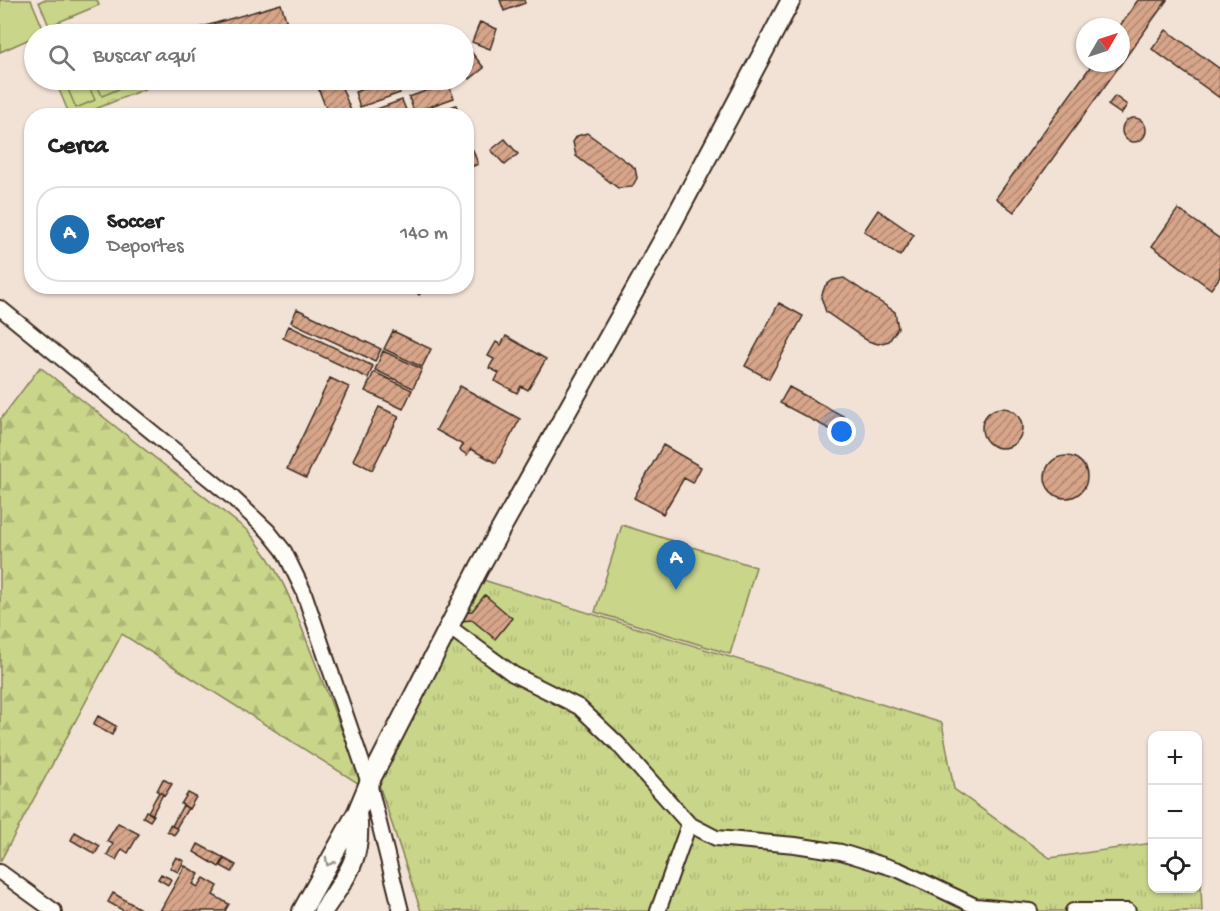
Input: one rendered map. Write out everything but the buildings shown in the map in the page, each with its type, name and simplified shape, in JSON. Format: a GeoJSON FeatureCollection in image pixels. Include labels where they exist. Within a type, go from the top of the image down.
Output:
{"type":"FeatureCollection","features":[{"type":"Feature","properties":{"kind":"street"},"geometry":{"type":"LineString","coordinates":[[302,911],[357,812],[369,783],[520,492],[673,222],[791,0]]}},
{"type":"Feature","properties":{"kind":"street"},"geometry":{"type":"LineString","coordinates":[[0,309],[233,498],[268,531],[284,551],[303,590],[369,783],[401,911]]}},
{"type":"Feature","properties":{"kind":"street"},"geometry":{"type":"LineString","coordinates":[[449,627],[513,674],[579,707],[617,743],[689,824],[716,838],[795,844],[841,852],[899,870],[975,906],[1030,911]]}},
{"type":"Feature","properties":{"kind":"street"},"geometry":{"type":"LineString","coordinates":[[323,911],[358,854],[360,833],[357,812]]}},
{"type":"Feature","properties":{"kind":"street"},"geometry":{"type":"LineString","coordinates":[[658,911],[689,824]]}},
{"type":"Feature","properties":{"kind":"street"},"geometry":{"type":"LineString","coordinates":[[0,872],[54,911]]}},
{"type":"Feature","properties":{"kind":"street"},"geometry":{"type":"LineString","coordinates":[[1073,911],[1128,911]]}},
{"type":"Feature","properties":{"kind":"green space"},"geometry":{"type":"Polygon","coordinates":[[[0,0],[31,0],[41,24],[24,24],[24,41],[0,52],[0,0]]]}},
{"type":"Feature","properties":{"kind":"green space"},"geometry":{"type":"Polygon","coordinates":[[[43,0],[97,0],[99,5],[54,24],[48,24],[39,2],[43,0]]]}},
{"type":"Feature","properties":{"kind":"green space"},"geometry":{"type":"Polygon","coordinates":[[[59,90],[142,90],[98,108],[67,108],[59,90]]]}},
{"type":"Feature","properties":{"kind":"green space"},"geometry":{"type":"Polygon","coordinates":[[[68,90],[90,90],[95,100],[76,108],[68,90]]]}},
{"type":"Feature","properties":{"kind":"green space"},"geometry":{"type":"Polygon","coordinates":[[[99,90],[116,90],[102,96],[99,90]]]}},
{"type":"Feature","properties":{"kind":"green space"},"geometry":{"type":"Polygon","coordinates":[[[40,367],[248,531],[271,562],[293,606],[364,787],[122,634],[0,862],[0,420],[40,367]]]}},
{"type":"Feature","properties":{"kind":"green space"},"geometry":{"type":"Polygon","coordinates":[[[622,525],[756,567],[730,654],[595,612],[622,525]]]}},
{"type":"Feature","properties":{"kind":"green space"},"geometry":{"type":"Polygon","coordinates":[[[480,579],[942,723],[954,789],[1050,858],[1148,844],[1148,893],[1201,893],[1202,911],[421,911],[373,767],[480,579]]]}},
{"type":"Feature","properties":{"kind":"place","name":"Soccer"},"geometry":{"type":"Point","coordinates":[676,590]}}]}
